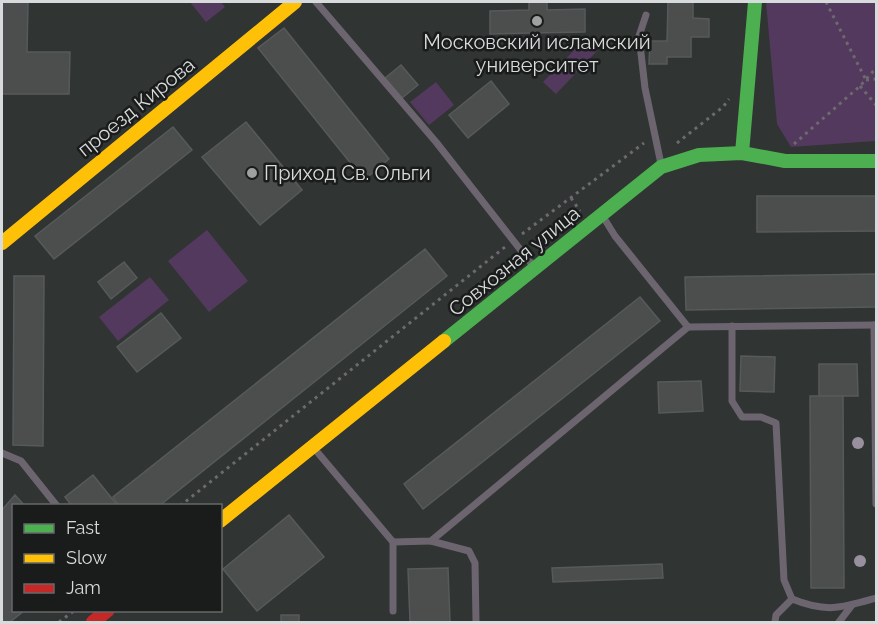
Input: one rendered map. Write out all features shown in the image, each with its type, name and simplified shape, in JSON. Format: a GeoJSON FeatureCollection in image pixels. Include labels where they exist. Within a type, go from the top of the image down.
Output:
{"type":"FeatureCollection","features":[{"type":"Feature","properties":{"kind":"street","name":"проезд Кирова"},"geometry":{"type":"LineString","coordinates":[[2,243],[295,2]]}},
{"type":"Feature","properties":{"kind":"street"},"geometry":{"type":"LineString","coordinates":[[742,153],[755,2]]}},
{"type":"Feature","properties":{"kind":"street","name":"Совхозная улица"},"geometry":{"type":"LineString","coordinates":[[222,519],[536,269],[602,215],[661,161],[699,155],[742,153],[785,161],[876,161]]}},
{"type":"Feature","properties":{"kind":"street"},"geometry":{"type":"LineString","coordinates":[[93,622],[106,612]]}},
{"type":"Feature","properties":{"kind":"lane"},"geometry":{"type":"LineString","coordinates":[[316,2],[436,142],[536,269]]}},
{"type":"Feature","properties":{"kind":"lane"},"geometry":{"type":"LineString","coordinates":[[646,15],[639,36],[645,88],[661,161]]}},
{"type":"Feature","properties":{"kind":"lane"},"geometry":{"type":"LineString","coordinates":[[602,215],[615,236],[688,327]]}},
{"type":"Feature","properties":{"kind":"lane"},"geometry":{"type":"LineString","coordinates":[[431,541],[688,327],[875,325],[876,504]]}},
{"type":"Feature","properties":{"kind":"lane"},"geometry":{"type":"LineString","coordinates":[[732,326],[732,401],[742,417],[761,417],[776,423],[784,580],[792,599],[817,609],[852,605],[876,598]]}},
{"type":"Feature","properties":{"kind":"lane"},"geometry":{"type":"LineString","coordinates":[[313,447],[393,542],[393,611]]}},
{"type":"Feature","properties":{"kind":"lane"},"geometry":{"type":"LineString","coordinates":[[2,453],[21,461],[55,504]]}},
{"type":"Feature","properties":{"kind":"lane"},"geometry":{"type":"LineString","coordinates":[[393,542],[431,541],[469,551],[475,563],[476,622]]}},
{"type":"Feature","properties":{"kind":"lane"},"geometry":{"type":"LineString","coordinates":[[775,622],[776,615],[792,599]]}},
{"type":"Feature","properties":{"kind":"lane"},"geometry":{"type":"LineString","coordinates":[[839,622],[852,605]]}},
{"type":"Feature","properties":{"kind":"path"},"geometry":{"type":"LineString","coordinates":[[826,2],[866,80]]}},
{"type":"Feature","properties":{"kind":"path"},"geometry":{"type":"LineString","coordinates":[[791,147],[861,86],[876,68]]}},
{"type":"Feature","properties":{"kind":"path"},"geometry":{"type":"LineString","coordinates":[[866,80],[876,79]]}},
{"type":"Feature","properties":{"kind":"path"},"geometry":{"type":"LineString","coordinates":[[861,86],[876,105]]}},
{"type":"Feature","properties":{"kind":"path"},"geometry":{"type":"LineString","coordinates":[[661,161],[723,107],[729,98]]}},
{"type":"Feature","properties":{"kind":"path"},"geometry":{"type":"LineString","coordinates":[[183,504],[513,241],[656,135]]}},
{"type":"Feature","properties":{"kind":"path"},"geometry":{"type":"LineString","coordinates":[[59,622],[72,612]]}},
{"type":"Feature","properties":{"kind":"shaded area"},"geometry":{"type":"Polygon","coordinates":[[[190,2],[221,2],[225,7],[206,22],[190,2]]]}},
{"type":"Feature","properties":{"kind":"shaded area"},"geometry":{"type":"Polygon","coordinates":[[[766,2],[876,2],[876,141],[791,147],[777,124],[766,2]]]}},
{"type":"Feature","properties":{"kind":"shaded area"},"geometry":{"type":"Polygon","coordinates":[[[585,39],[597,51],[556,94],[543,82],[585,39]]]}},
{"type":"Feature","properties":{"kind":"shaded area"},"geometry":{"type":"Polygon","coordinates":[[[436,82],[454,105],[429,125],[410,102],[436,82]]]}},
{"type":"Feature","properties":{"kind":"shaded area"},"geometry":{"type":"Polygon","coordinates":[[[207,230],[248,281],[209,312],[168,261],[207,230]]]}},
{"type":"Feature","properties":{"kind":"shaded area"},"geometry":{"type":"Polygon","coordinates":[[[150,277],[169,300],[118,341],[99,317],[150,277]]]}},
{"type":"Feature","properties":{"kind":"building"},"geometry":{"type":"Polygon","coordinates":[[[2,2],[28,2],[27,52],[70,52],[69,94],[2,94],[2,2]]]}},
{"type":"Feature","properties":{"kind":"building","name":"Московский исламский университет"},"geometry":{"type":"Polygon","coordinates":[[[529,2],[547,2],[547,10],[585,9],[585,32],[490,34],[490,11],[529,10],[529,2]]]}},
{"type":"Feature","properties":{"kind":"building"},"geometry":{"type":"Polygon","coordinates":[[[668,2],[693,2],[693,18],[709,19],[709,37],[691,37],[691,57],[667,57],[667,64],[649,64],[650,41],[667,41],[668,2]]]}},
{"type":"Feature","properties":{"kind":"building"},"geometry":{"type":"Polygon","coordinates":[[[284,28],[389,159],[364,180],[258,48],[284,28]]]}},
{"type":"Feature","properties":{"kind":"building"},"geometry":{"type":"Polygon","coordinates":[[[401,65],[418,85],[402,98],[385,78],[401,65]]]}},
{"type":"Feature","properties":{"kind":"building"},"geometry":{"type":"Polygon","coordinates":[[[491,81],[509,104],[468,138],[449,115],[491,81]]]}},
{"type":"Feature","properties":{"kind":"building","name":"Приход Св. Ольги"},"geometry":{"type":"Polygon","coordinates":[[[246,122],[302,190],[260,225],[202,157],[246,122]]]}},
{"type":"Feature","properties":{"kind":"building"},"geometry":{"type":"Polygon","coordinates":[[[173,127],[192,150],[54,259],[35,236],[173,127]]]}},
{"type":"Feature","properties":{"kind":"building"},"geometry":{"type":"Polygon","coordinates":[[[757,196],[876,196],[876,231],[757,232],[757,196]]]}},
{"type":"Feature","properties":{"kind":"building"},"geometry":{"type":"Polygon","coordinates":[[[425,249],[447,276],[162,504],[118,504],[113,497],[425,249]]]}},
{"type":"Feature","properties":{"kind":"building"},"geometry":{"type":"Polygon","coordinates":[[[124,262],[137,278],[111,299],[98,282],[124,262]]]}},
{"type":"Feature","properties":{"kind":"building"},"geometry":{"type":"Polygon","coordinates":[[[876,274],[876,307],[686,310],[685,277],[876,274]]]}},
{"type":"Feature","properties":{"kind":"building"},"geometry":{"type":"Polygon","coordinates":[[[14,276],[44,276],[43,446],[13,445],[14,276]]]}},
{"type":"Feature","properties":{"kind":"building"},"geometry":{"type":"Polygon","coordinates":[[[640,297],[660,321],[423,509],[404,484],[640,297]]]}},
{"type":"Feature","properties":{"kind":"building"},"geometry":{"type":"Polygon","coordinates":[[[161,313],[181,338],[137,372],[117,347],[161,313]]]}},
{"type":"Feature","properties":{"kind":"building"},"geometry":{"type":"Polygon","coordinates":[[[741,356],[775,357],[774,392],[740,391],[741,356]]]}},
{"type":"Feature","properties":{"kind":"building"},"geometry":{"type":"Polygon","coordinates":[[[819,364],[857,364],[858,396],[819,396],[819,364]]]}},
{"type":"Feature","properties":{"kind":"building"},"geometry":{"type":"Polygon","coordinates":[[[701,381],[703,411],[659,413],[658,382],[701,381]]]}},
{"type":"Feature","properties":{"kind":"building"},"geometry":{"type":"Polygon","coordinates":[[[810,396],[843,396],[844,588],[811,588],[810,396]]]}},
{"type":"Feature","properties":{"kind":"building"},"geometry":{"type":"Polygon","coordinates":[[[93,475],[116,504],[70,504],[65,497],[93,475]]]}},
{"type":"Feature","properties":{"kind":"building"},"geometry":{"type":"Polygon","coordinates":[[[15,495],[23,504],[12,504],[12,612],[22,612],[10,622],[4,622],[2,618],[2,510],[15,495]]]}},
{"type":"Feature","properties":{"kind":"building"},"geometry":{"type":"Polygon","coordinates":[[[289,515],[324,557],[257,611],[223,569],[289,515]]]}},
{"type":"Feature","properties":{"kind":"building"},"geometry":{"type":"Polygon","coordinates":[[[662,564],[663,578],[553,582],[552,568],[662,564]]]}},
{"type":"Feature","properties":{"kind":"building"},"geometry":{"type":"Polygon","coordinates":[[[448,568],[450,622],[410,622],[408,569],[448,568]]]}},
{"type":"Feature","properties":{"kind":"building"},"geometry":{"type":"Polygon","coordinates":[[[281,615],[299,615],[299,622],[281,622],[281,615]]]}},
{"type":"Feature","properties":{"kind":"traffic: fast"},"geometry":{"type":"LineString","coordinates":[[742,153],[755,2]]}},
{"type":"Feature","properties":{"kind":"traffic: fast"},"geometry":{"type":"LineString","coordinates":[[444,341],[661,167],[699,155],[742,153],[785,161],[876,161]]}},
{"type":"Feature","properties":{"kind":"traffic: slow"},"geometry":{"type":"LineString","coordinates":[[2,243],[295,2]]}},
{"type":"Feature","properties":{"kind":"traffic: slow"},"geometry":{"type":"LineString","coordinates":[[222,519],[444,341]]}},
{"type":"Feature","properties":{"kind":"traffic: jam"},"geometry":{"type":"LineString","coordinates":[[93,622],[106,612]]}},
{"type":"Feature","properties":{"kind":"place","name":"Московский исламский университет"},"geometry":{"type":"Point","coordinates":[537,21]}},
{"type":"Feature","properties":{"kind":"place","name":"Приход Св. Ольги"},"geometry":{"type":"Point","coordinates":[252,173]}}]}
